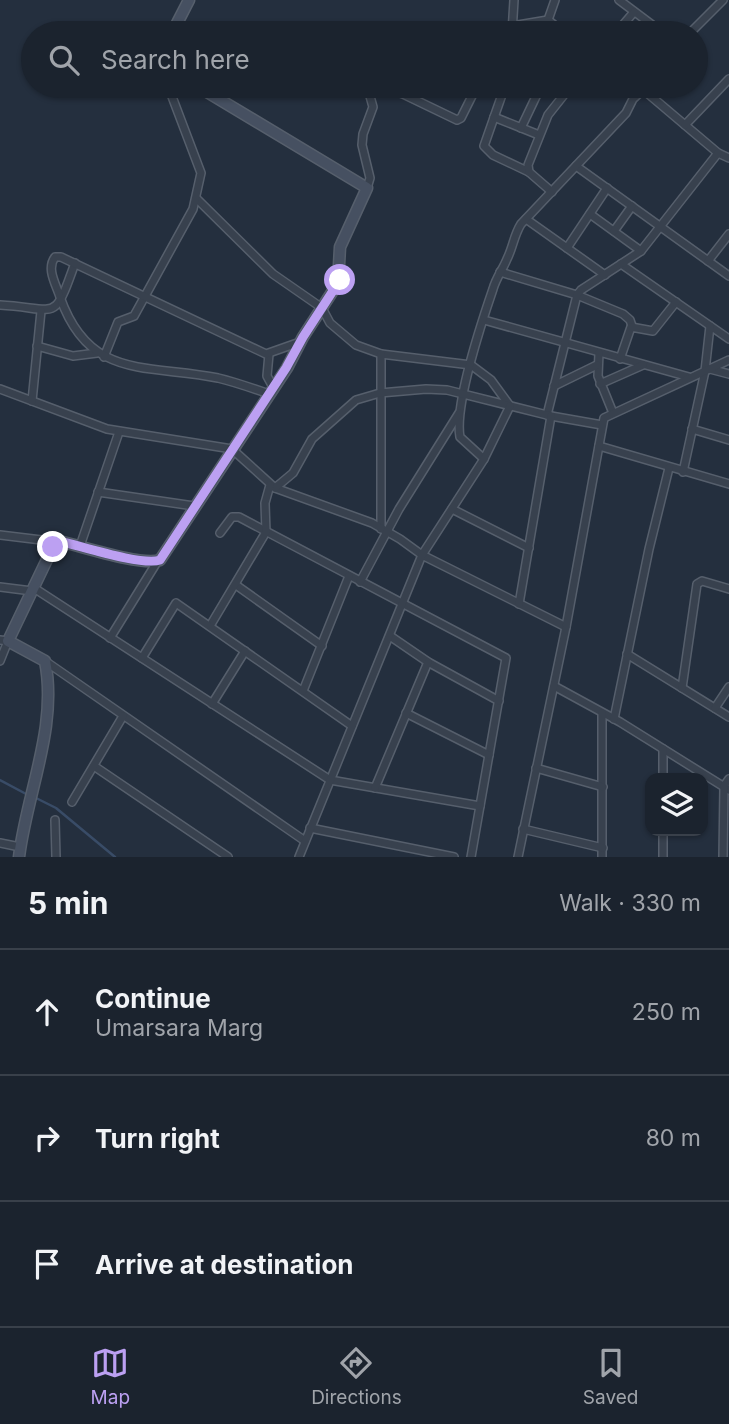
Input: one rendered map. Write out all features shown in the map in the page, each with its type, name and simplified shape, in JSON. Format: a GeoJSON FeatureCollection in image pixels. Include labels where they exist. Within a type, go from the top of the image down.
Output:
{"type":"FeatureCollection","features":[{"type":"Feature","properties":{"kind":"street"},"geometry":{"type":"LineString","coordinates":[[178,21],[189,0]]}},
{"type":"Feature","properties":{"kind":"street"},"geometry":{"type":"LineString","coordinates":[[513,21],[514,0]]}},
{"type":"Feature","properties":{"kind":"street"},"geometry":{"type":"LineString","coordinates":[[702,21],[723,0]]}},
{"type":"Feature","properties":{"kind":"street"},"geometry":{"type":"LineString","coordinates":[[622,1],[646,21]]}},
{"type":"Feature","properties":{"kind":"street"},"geometry":{"type":"LineString","coordinates":[[544,21],[548,20],[551,2]]}},
{"type":"Feature","properties":{"kind":"street"},"geometry":{"type":"LineString","coordinates":[[626,21],[634,12]]}},
{"type":"Feature","properties":{"kind":"street"},"geometry":{"type":"LineString","coordinates":[[685,125],[729,79]]}},
{"type":"Feature","properties":{"kind":"street"},"geometry":{"type":"LineString","coordinates":[[101,355],[118,322],[134,316],[197,199],[201,173],[173,98]]}},
{"type":"Feature","properties":{"kind":"street"},"geometry":{"type":"LineString","coordinates":[[217,98],[367,188]]}},
{"type":"Feature","properties":{"kind":"street"},"geometry":{"type":"LineString","coordinates":[[110,638],[340,280],[340,247],[370,178],[362,145],[373,107],[370,98]]}},
{"type":"Feature","properties":{"kind":"street"},"geometry":{"type":"LineString","coordinates":[[411,98],[457,120],[461,118],[471,98]]}},
{"type":"Feature","properties":{"kind":"street"},"geometry":{"type":"LineString","coordinates":[[501,98],[484,146],[493,155],[529,172],[552,192]]}},
{"type":"Feature","properties":{"kind":"street"},"geometry":{"type":"LineString","coordinates":[[521,128],[535,98]]}},
{"type":"Feature","properties":{"kind":"street"},"geometry":{"type":"LineString","coordinates":[[529,172],[529,158],[539,135],[548,115],[561,98]]}},
{"type":"Feature","properties":{"kind":"street"},"geometry":{"type":"LineString","coordinates":[[484,459],[460,437],[460,412],[484,320],[515,234],[626,113],[634,98]]}},
{"type":"Feature","properties":{"kind":"street"},"geometry":{"type":"LineString","coordinates":[[653,98],[718,153],[729,158]]}},
{"type":"Feature","properties":{"kind":"street"},"geometry":{"type":"LineString","coordinates":[[494,117],[539,135]]}},
{"type":"Feature","properties":{"kind":"street"},"geometry":{"type":"LineString","coordinates":[[519,604],[554,386],[577,295],[581,289],[641,251],[718,153]]}},
{"type":"Feature","properties":{"kind":"street"},"geometry":{"type":"LineString","coordinates":[[576,166],[729,276]]}},
{"type":"Feature","properties":{"kind":"street"},"geometry":{"type":"LineString","coordinates":[[567,248],[607,188]]}},
{"type":"Feature","properties":{"kind":"street"},"geometry":{"type":"LineString","coordinates":[[197,199],[273,274],[322,308],[330,323],[356,345],[381,355],[471,365],[491,380],[510,405]]}},
{"type":"Feature","properties":{"kind":"street"},"geometry":{"type":"LineString","coordinates":[[614,231],[632,206]]}},
{"type":"Feature","properties":{"kind":"street"},"geometry":{"type":"LineString","coordinates":[[590,214],[641,251]]}},
{"type":"Feature","properties":{"kind":"street"},"geometry":{"type":"LineString","coordinates":[[526,219],[605,275]]}},
{"type":"Feature","properties":{"kind":"street"},"geometry":{"type":"LineString","coordinates":[[708,261],[729,234]]}},
{"type":"Feature","properties":{"kind":"street"},"geometry":{"type":"LineString","coordinates":[[271,390],[125,364],[101,355],[78,335],[62,302],[50,263],[58,257],[75,263],[269,354],[300,342]]}},
{"type":"Feature","properties":{"kind":"street"},"geometry":{"type":"LineString","coordinates":[[0,305],[53,309],[62,302],[75,263]]}},
{"type":"Feature","properties":{"kind":"street"},"geometry":{"type":"LineString","coordinates":[[621,264],[729,339]]}},
{"type":"Feature","properties":{"kind":"street"},"geometry":{"type":"LineString","coordinates":[[500,272],[577,295],[623,314],[632,326],[620,359]]}},
{"type":"Feature","properties":{"kind":"street"},"geometry":{"type":"LineString","coordinates":[[632,326],[653,331],[676,302]]}},
{"type":"Feature","properties":{"kind":"street"},"geometry":{"type":"LineString","coordinates":[[32,401],[41,310]]}},
{"type":"Feature","properties":{"kind":"street"},"geometry":{"type":"LineString","coordinates":[[484,320],[690,377]]}},
{"type":"Feature","properties":{"kind":"street"},"geometry":{"type":"LineString","coordinates":[[683,472],[707,370],[710,326]]}},
{"type":"Feature","properties":{"kind":"street"},"geometry":{"type":"LineString","coordinates":[[37,346],[77,356],[101,355]]}},
{"type":"Feature","properties":{"kind":"street"},"geometry":{"type":"LineString","coordinates":[[599,353],[597,365],[600,384],[613,413]]}},
{"type":"Feature","properties":{"kind":"street"},"geometry":{"type":"LineString","coordinates":[[269,354],[267,376],[271,390]]}},
{"type":"Feature","properties":{"kind":"street"},"geometry":{"type":"LineString","coordinates":[[381,355],[384,530]]}},
{"type":"Feature","properties":{"kind":"street"},"geometry":{"type":"LineString","coordinates":[[518,857],[566,627],[602,425],[606,416],[729,360]]}},
{"type":"Feature","properties":{"kind":"street"},"geometry":{"type":"LineString","coordinates":[[554,386],[597,365]]}},
{"type":"Feature","properties":{"kind":"street"},"geometry":{"type":"LineString","coordinates":[[600,384],[643,365]]}},
{"type":"Feature","properties":{"kind":"street"},"geometry":{"type":"LineString","coordinates":[[707,370],[729,374]]}},
{"type":"Feature","properties":{"kind":"street"},"geometry":{"type":"LineString","coordinates":[[0,389],[119,432],[232,449],[272,486],[352,514],[384,530],[422,555],[566,627]]}},
{"type":"Feature","properties":{"kind":"street"},"geometry":{"type":"LineString","coordinates":[[210,626],[266,532],[265,503],[272,486],[293,473],[312,439],[356,400],[380,393],[426,389],[464,394],[602,425]]}},
{"type":"Feature","properties":{"kind":"street"},"geometry":{"type":"LineString","coordinates":[[299,857],[422,555],[484,459],[510,405]]}},
{"type":"Feature","properties":{"kind":"street"},"geometry":{"type":"LineString","coordinates":[[360,582],[384,530],[460,412]]}},
{"type":"Feature","properties":{"kind":"street"},"geometry":{"type":"LineString","coordinates":[[692,429],[729,440]]}},
{"type":"Feature","properties":{"kind":"street"},"geometry":{"type":"LineString","coordinates":[[79,546],[119,432]]}},
{"type":"Feature","properties":{"kind":"street"},"geometry":{"type":"LineString","coordinates":[[599,446],[729,484]]}},
{"type":"Feature","properties":{"kind":"street"},"geometry":{"type":"LineString","coordinates":[[614,719],[669,468]]}},
{"type":"Feature","properties":{"kind":"street"},"geometry":{"type":"LineString","coordinates":[[98,492],[194,506]]}},
{"type":"Feature","properties":{"kind":"street"},"geometry":{"type":"LineString","coordinates":[[452,509],[529,548]]}},
{"type":"Feature","properties":{"kind":"street"},"geometry":{"type":"LineString","coordinates":[[220,533],[234,516],[506,658],[471,857]]}},
{"type":"Feature","properties":{"kind":"street"},"geometry":{"type":"LineString","coordinates":[[0,535],[58,542],[157,562]]}},
{"type":"Feature","properties":{"kind":"street"},"geometry":{"type":"LineString","coordinates":[[0,660],[4,641],[58,542]]}},
{"type":"Feature","properties":{"kind":"street"},"geometry":{"type":"LineString","coordinates":[[303,691],[349,576]]}},
{"type":"Feature","properties":{"kind":"street"},"geometry":{"type":"LineString","coordinates":[[682,688],[697,584],[702,581],[729,589]]}},
{"type":"Feature","properties":{"kind":"street"},"geometry":{"type":"LineString","coordinates":[[236,585],[322,646]]}},
{"type":"Feature","properties":{"kind":"street"},"geometry":{"type":"LineString","coordinates":[[0,587],[33,590],[330,780],[480,806]]}},
{"type":"Feature","properties":{"kind":"street"},"geometry":{"type":"LineString","coordinates":[[142,658],[176,603],[352,726]]}},
{"type":"Feature","properties":{"kind":"street"},"geometry":{"type":"LineString","coordinates":[[390,636],[428,662],[499,701]]}},
{"type":"Feature","properties":{"kind":"street"},"geometry":{"type":"LineString","coordinates":[[4,641],[45,661],[305,841]]}},
{"type":"Feature","properties":{"kind":"street"},"geometry":{"type":"LineString","coordinates":[[212,704],[245,651]]}},
{"type":"Feature","properties":{"kind":"street"},"geometry":{"type":"LineString","coordinates":[[627,654],[729,718]]}},
{"type":"Feature","properties":{"kind":"street"},"geometry":{"type":"LineString","coordinates":[[0,843],[20,852],[48,705],[45,661]]}},
{"type":"Feature","properties":{"kind":"street"},"geometry":{"type":"LineString","coordinates":[[375,788],[428,662]]}},
{"type":"Feature","properties":{"kind":"street"},"geometry":{"type":"LineString","coordinates":[[554,686],[727,785],[723,857]]}},
{"type":"Feature","properties":{"kind":"street"},"geometry":{"type":"LineString","coordinates":[[715,708],[729,687]]}},
{"type":"Feature","properties":{"kind":"street"},"geometry":{"type":"LineString","coordinates":[[406,713],[489,755]]}},
{"type":"Feature","properties":{"kind":"street"},"geometry":{"type":"LineString","coordinates":[[523,829],[603,853],[602,713]]}},
{"type":"Feature","properties":{"kind":"street"},"geometry":{"type":"LineString","coordinates":[[72,802],[123,716]]}},
{"type":"Feature","properties":{"kind":"street"},"geometry":{"type":"LineString","coordinates":[[663,749],[663,773]]}},
{"type":"Feature","properties":{"kind":"street"},"geometry":{"type":"LineString","coordinates":[[94,766],[229,857]]}},
{"type":"Feature","properties":{"kind":"street"},"geometry":{"type":"LineString","coordinates":[[536,768],[603,787]]}},
{"type":"Feature","properties":{"kind":"street"},"geometry":{"type":"LineString","coordinates":[[55,820],[55,857]]}},
{"type":"Feature","properties":{"kind":"street"},"geometry":{"type":"LineString","coordinates":[[310,828],[454,857]]}},
{"type":"Feature","properties":{"kind":"street"},"geometry":{"type":"LineString","coordinates":[[663,836],[663,857]]}},
{"type":"Feature","properties":{"kind":"waterway"},"geometry":{"type":"LineString","coordinates":[[0,780],[28,795]]}},
{"type":"Feature","properties":{"kind":"waterway"},"geometry":{"type":"LineString","coordinates":[[34,797],[56,808],[115,857]]}},
{"type":"Feature","properties":{"kind":"route"},"geometry":{"type":"LineString","coordinates":[[53,547],[58,542],[63,542],[135,559],[157,562],[160,560],[286,368],[340,280]]}}]}
